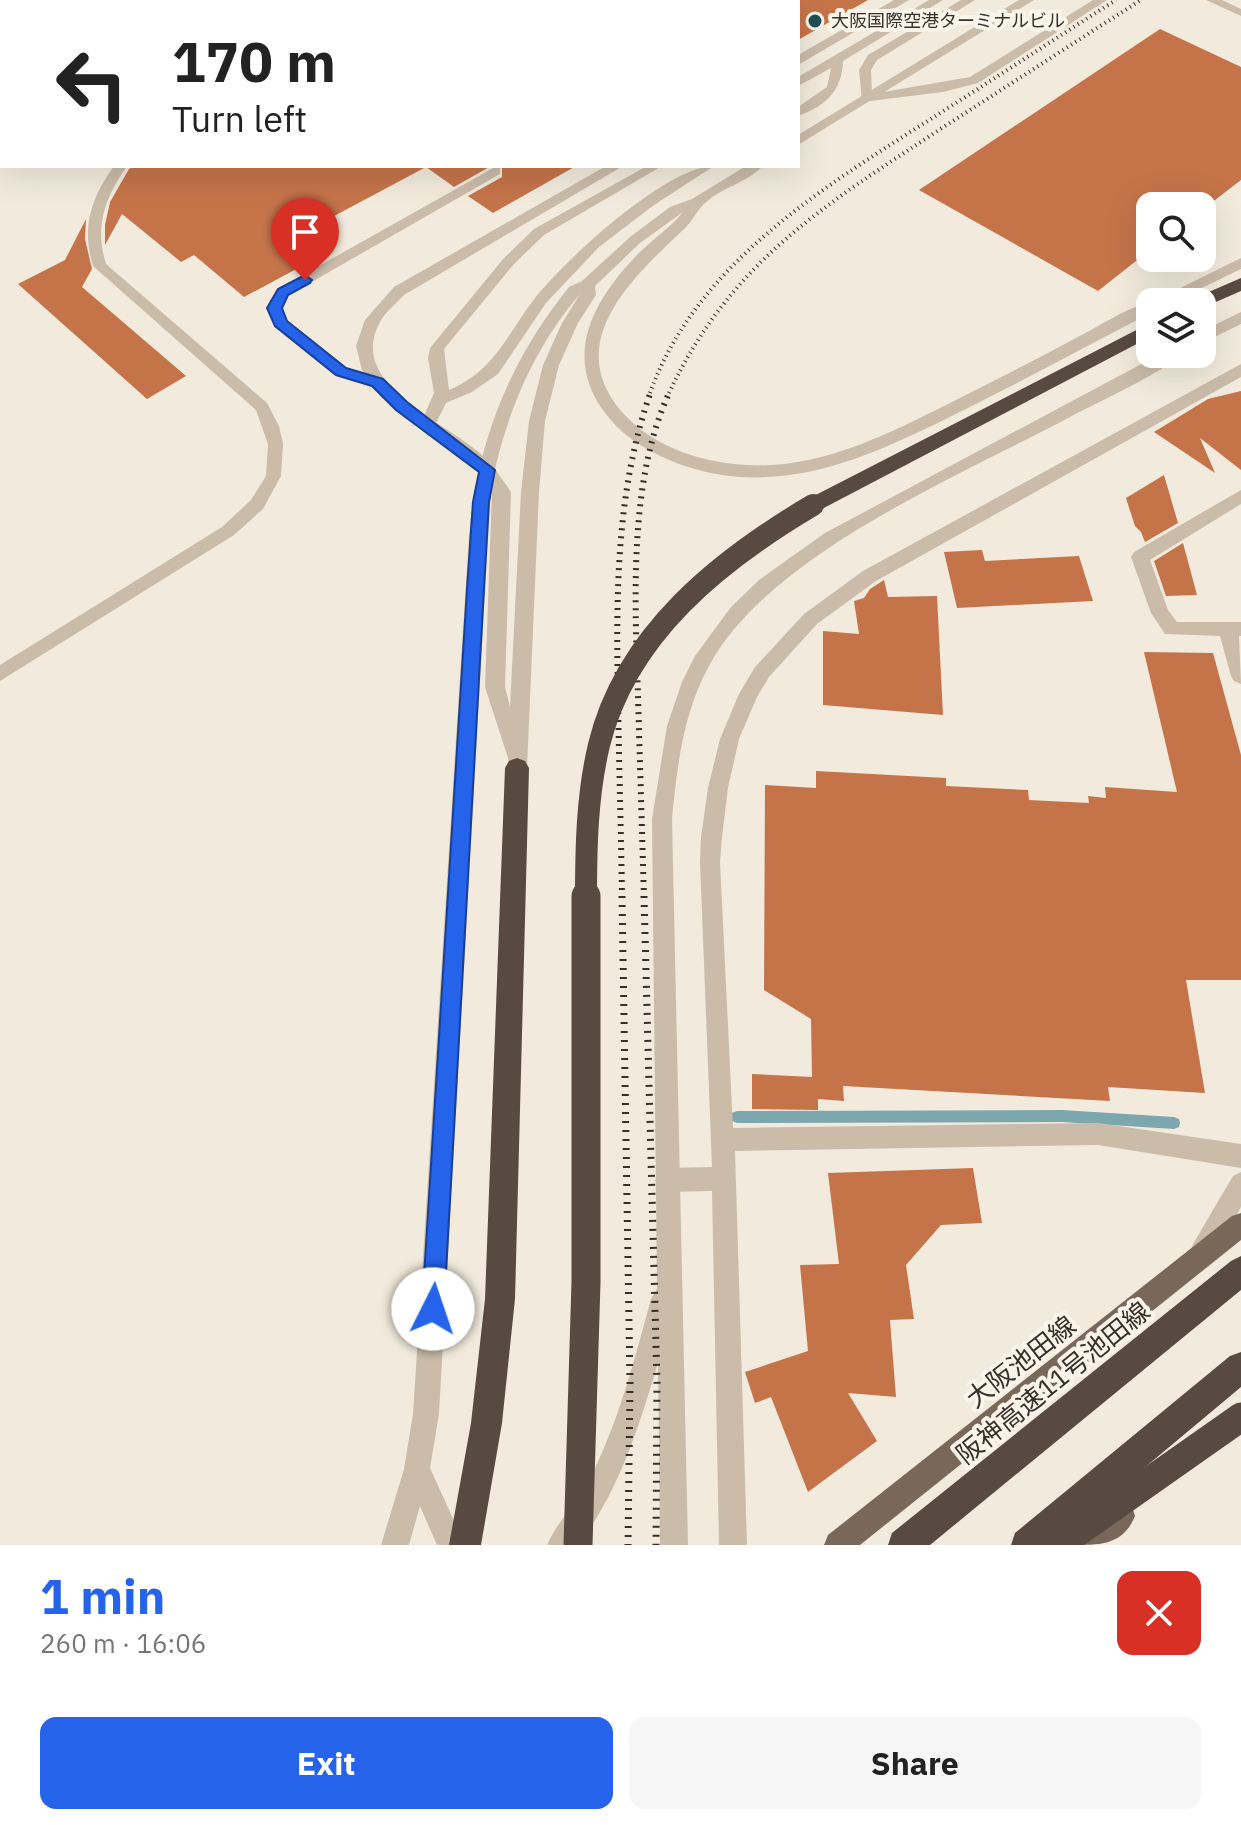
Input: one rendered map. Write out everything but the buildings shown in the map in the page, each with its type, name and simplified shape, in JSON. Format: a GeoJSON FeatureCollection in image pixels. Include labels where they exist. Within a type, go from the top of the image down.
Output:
{"type":"FeatureCollection","features":[{"type":"Feature","properties":{"kind":"highway"},"geometry":{"type":"LineString","coordinates":[[1216,296],[1241,284]]}},
{"type":"Feature","properties":{"kind":"highway"},"geometry":{"type":"LineString","coordinates":[[578,1545],[586,1387],[587,882],[596,764],[609,716],[629,673],[668,616],[738,552],[813,505],[1136,336]]}},
{"type":"Feature","properties":{"kind":"highway"},"geometry":{"type":"LineString","coordinates":[[465,1545],[487,1428],[500,1299],[517,768]]}},
{"type":"Feature","properties":{"kind":"highway","name":"阪神高速11号池田線"},"geometry":{"type":"LineString","coordinates":[[904,1545],[1241,1271]]}},
{"type":"Feature","properties":{"kind":"highway"},"geometry":{"type":"LineString","coordinates":[[1027,1545],[1241,1367]]}},
{"type":"Feature","properties":{"kind":"highway"},"geometry":{"type":"LineString","coordinates":[[1059,1545],[1241,1416]]}},
{"type":"Feature","properties":{"kind":"main road","name":"大阪池田線"},"geometry":{"type":"LineString","coordinates":[[838,1545],[1241,1225]]}},
{"type":"Feature","properties":{"kind":"main road"},"geometry":{"type":"LineString","coordinates":[[1087,1545],[1241,1416]]}},
{"type":"Feature","properties":{"kind":"street"},"geometry":{"type":"LineString","coordinates":[[800,60],[903,0]]}},
{"type":"Feature","properties":{"kind":"street"},"geometry":{"type":"LineString","coordinates":[[800,140],[1028,0]]}},
{"type":"Feature","properties":{"kind":"street"},"geometry":{"type":"LineString","coordinates":[[517,768],[495,687],[502,492],[487,470],[387,394],[377,383],[363,347],[365,331],[380,308],[399,291],[613,168]]}},
{"type":"Feature","properties":{"kind":"street"},"geometry":{"type":"LineString","coordinates":[[395,1545],[417,1469],[424,1429],[475,589],[481,502],[487,470],[509,400],[526,361],[574,291],[587,285],[642,234],[675,210],[697,202],[753,168]]}},
{"type":"Feature","properties":{"kind":"street"},"geometry":{"type":"LineString","coordinates":[[697,202],[688,220],[644,258],[611,298],[597,326],[593,374],[605,402],[631,431],[671,453],[720,468],[782,471],[824,465],[858,454],[942,415],[1136,314]]}},
{"type":"Feature","properties":{"kind":"street"},"geometry":{"type":"LineString","coordinates":[[1189,288],[1241,263]]}},
{"type":"Feature","properties":{"kind":"street"},"geometry":{"type":"LineString","coordinates":[[517,768],[530,492],[537,421],[551,365],[570,323],[588,295],[587,285]]}},
{"type":"Feature","properties":{"kind":"street"},"geometry":{"type":"LineString","coordinates":[[1216,330],[1241,317]]}},
{"type":"Feature","properties":{"kind":"street"},"geometry":{"type":"LineString","coordinates":[[674,1545],[662,819],[675,727],[686,694],[708,650],[748,601],[804,557],[931,484],[1147,368]]}},
{"type":"Feature","properties":{"kind":"street"},"geometry":{"type":"LineString","coordinates":[[733,1545],[724,1179],[710,888],[713,816],[733,727],[762,673],[787,642],[805,625],[875,574],[1241,370]]}},
{"type":"Feature","properties":{"kind":"street"},"geometry":{"type":"LineString","coordinates":[[1241,496],[1140,557],[1160,613],[1172,629],[1234,629],[1241,676]]}},
{"type":"Feature","properties":{"kind":"street"},"geometry":{"type":"LineString","coordinates":[[722,1140],[1098,1134],[1241,1156]]}},
{"type":"Feature","properties":{"kind":"street"},"geometry":{"type":"LineString","coordinates":[[667,1180],[724,1179]]}},
{"type":"Feature","properties":{"kind":"street"},"geometry":{"type":"LineString","coordinates":[[1198,1260],[1241,1184]]}},
{"type":"Feature","properties":{"kind":"street"},"geometry":{"type":"LineString","coordinates":[[561,1545],[591,1507],[640,1383],[669,1276]]}},
{"type":"Feature","properties":{"kind":"street"},"geometry":{"type":"LineString","coordinates":[[417,1469],[429,1503],[451,1545]]}},
{"type":"Feature","properties":{"kind":"lane"},"geometry":{"type":"LineString","coordinates":[[800,81],[937,0]]}},
{"type":"Feature","properties":{"kind":"lane"},"geometry":{"type":"LineString","coordinates":[[969,0],[872,58],[865,70],[866,99],[943,88],[974,80],[1101,0]]}},
{"type":"Feature","properties":{"kind":"lane"},"geometry":{"type":"LineString","coordinates":[[1212,0],[1241,13]]}},
{"type":"Feature","properties":{"kind":"lane"},"geometry":{"type":"LineString","coordinates":[[800,111],[833,90],[837,80],[837,59]]}},
{"type":"Feature","properties":{"kind":"lane"},"geometry":{"type":"LineString","coordinates":[[0,674],[228,531],[258,506],[276,469],[278,454],[275,434],[262,407],[100,266],[92,245],[94,210],[120,168]]}},
{"type":"Feature","properties":{"kind":"lane"},"geometry":{"type":"LineString","coordinates":[[428,425],[441,399],[441,378],[435,354],[437,348],[509,261],[555,221],[652,168]]}},
{"type":"Feature","properties":{"kind":"lane"},"geometry":{"type":"LineString","coordinates":[[441,399],[467,388],[493,370],[541,300],[594,244],[649,202],[705,168]]}},
{"type":"Feature","properties":{"kind":"lane"},"geometry":{"type":"LineString","coordinates":[[377,383],[341,372],[280,323],[275,308],[283,292],[495,171]]}},
{"type":"Feature","properties":{"kind":"waterway"},"geometry":{"type":"LineString","coordinates":[[737,1117],[1062,1116],[1174,1123]]}},
{"type":"Feature","properties":{"kind":"railway"},"geometry":{"type":"LineString","coordinates":[[650,393],[671,346],[699,304],[732,266],[770,232],[852,170],[1116,0]]}},
{"type":"Feature","properties":{"kind":"railway"},"geometry":{"type":"LineString","coordinates":[[670,392],[721,307],[752,271],[785,240],[859,183],[1141,0]]}},
{"type":"Feature","properties":{"kind":"railway"},"geometry":{"type":"LineString","coordinates":[[622,898],[618,581],[631,466],[651,391]]}},
{"type":"Feature","properties":{"kind":"railway"},"geometry":{"type":"LineString","coordinates":[[644,898],[636,622],[637,542],[647,463],[656,426],[670,392]]}},
{"type":"Feature","properties":{"kind":"railway"},"geometry":{"type":"LineString","coordinates":[[622,896],[630,1383],[628,1545]]}},
{"type":"Feature","properties":{"kind":"railway"},"geometry":{"type":"LineString","coordinates":[[644,896],[657,1383],[656,1545]]}},
{"type":"Feature","properties":{"kind":"place","name":"大阪国際空港ターミナルビル"},"geometry":{"type":"Point","coordinates":[815,21]}},
{"type":"Feature","properties":{"kind":"route"},"geometry":{"type":"LineString","coordinates":[[305,280],[283,292],[275,308],[280,323],[341,372],[377,383],[402,406],[487,470],[481,502],[475,589],[433,1309]]}}]}
